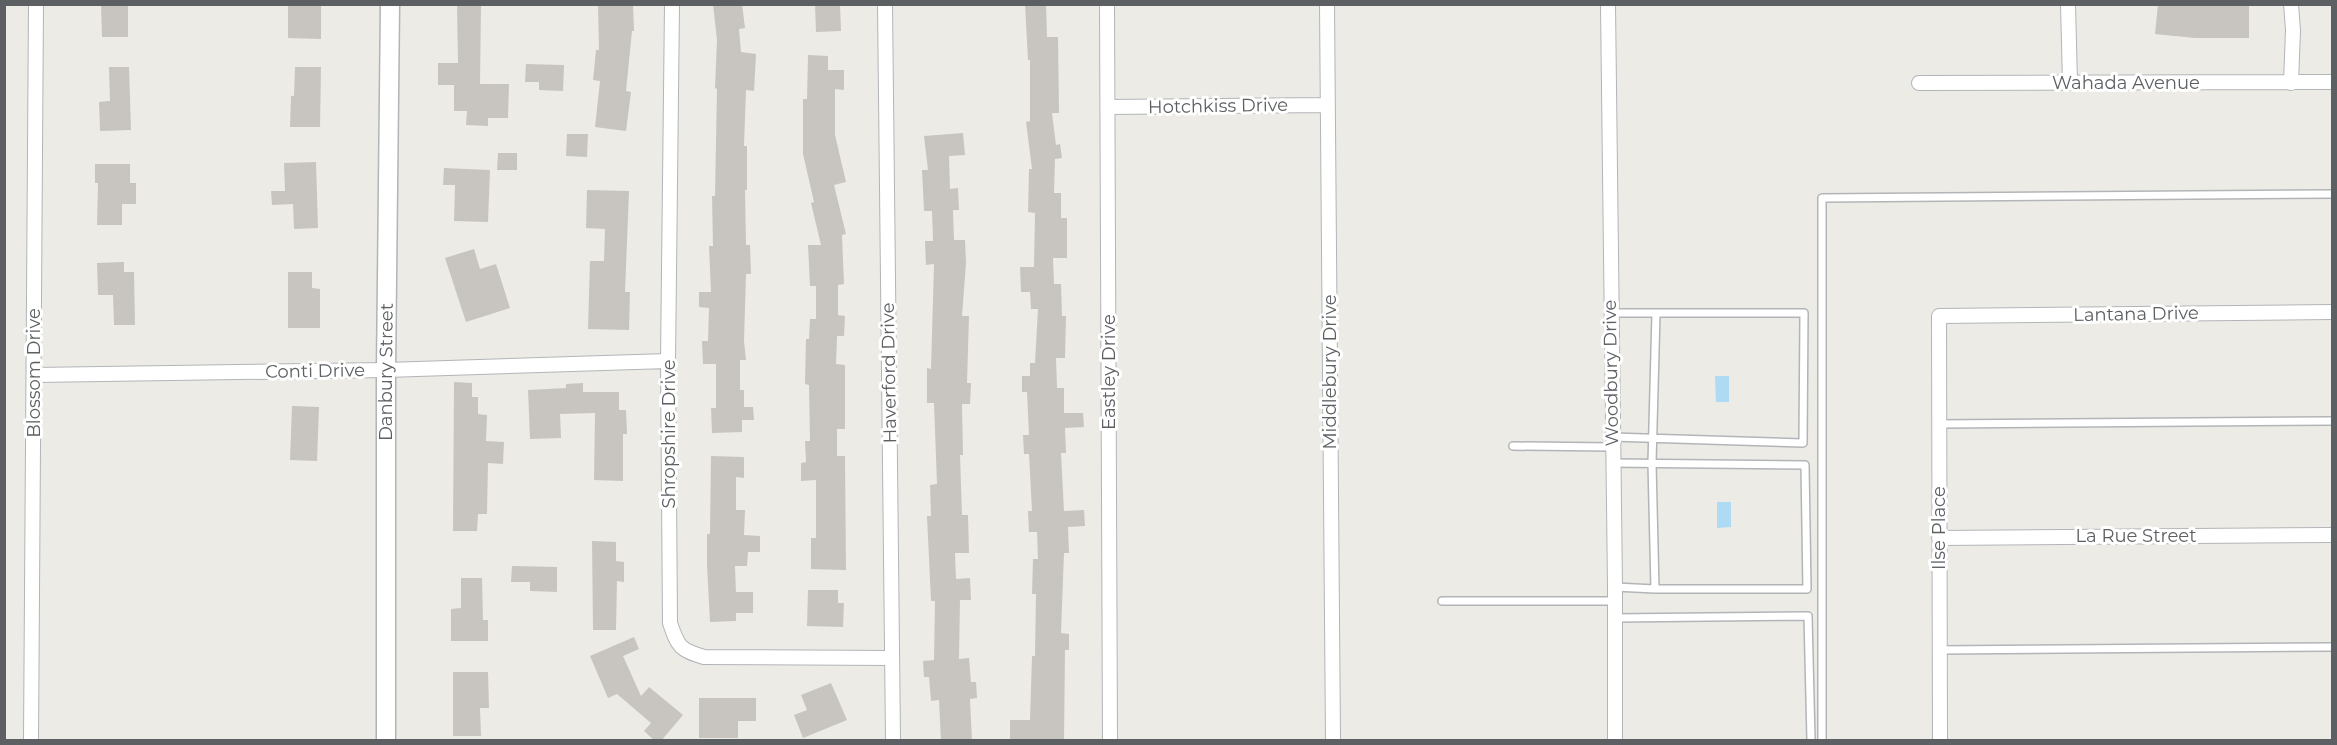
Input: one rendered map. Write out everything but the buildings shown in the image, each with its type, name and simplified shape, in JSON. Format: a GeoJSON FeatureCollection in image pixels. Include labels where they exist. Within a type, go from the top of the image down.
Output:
{"type":"FeatureCollection","features":[{"type":"Feature","properties":{"kind":"street","name":"Blossom Drive"},"geometry":{"type":"LineString","coordinates":[[31,741],[36,4]]}},
{"type":"Feature","properties":{"kind":"street","name":"Danbury Street"},"geometry":{"type":"LineString","coordinates":[[386,741],[386,370],[390,4]]}},
{"type":"Feature","properties":{"kind":"street","name":"Shropshire Drive"},"geometry":{"type":"LineString","coordinates":[[672,4],[668,361],[670,623],[677,643],[689,652],[704,657],[891,657]]}},
{"type":"Feature","properties":{"kind":"street","name":"Haverford Drive"},"geometry":{"type":"LineString","coordinates":[[885,4],[893,741]]}},
{"type":"Feature","properties":{"kind":"street","name":"Eastley Drive"},"geometry":{"type":"LineString","coordinates":[[1107,4],[1110,741]]}},
{"type":"Feature","properties":{"kind":"street","name":"Middlebury Drive"},"geometry":{"type":"LineString","coordinates":[[1327,4],[1332,741]]}},
{"type":"Feature","properties":{"kind":"street","name":"Woodbury Drive"},"geometry":{"type":"LineString","coordinates":[[1608,4],[1615,741]]}},
{"type":"Feature","properties":{"kind":"street"},"geometry":{"type":"LineString","coordinates":[[2068,4],[2070,83]]}},
{"type":"Feature","properties":{"kind":"street"},"geometry":{"type":"LineString","coordinates":[[2291,4],[2293,30],[2291,83]]}},
{"type":"Feature","properties":{"kind":"street","name":"Wahada Avenue"},"geometry":{"type":"LineString","coordinates":[[1919,82],[2332,82]]}},
{"type":"Feature","properties":{"kind":"street","name":"Hotchkiss Drive"},"geometry":{"type":"LineString","coordinates":[[1108,108],[1328,105]]}},
{"type":"Feature","properties":{"kind":"street","name":"Lantana Drive"},"geometry":{"type":"LineString","coordinates":[[1939,316],[2332,312]]}},
{"type":"Feature","properties":{"kind":"street","name":"Ilse Place"},"geometry":{"type":"LineString","coordinates":[[1939,316],[1940,741]]}},
{"type":"Feature","properties":{"kind":"street","name":"Conti Drive"},"geometry":{"type":"LineString","coordinates":[[34,375],[386,370],[668,361]]}},
{"type":"Feature","properties":{"kind":"street","name":"La Rue Street"},"geometry":{"type":"LineString","coordinates":[[1939,538],[2332,535]]}},
{"type":"Feature","properties":{"kind":"lane"},"geometry":{"type":"LineString","coordinates":[[1822,741],[1822,198],[2332,194]]}},
{"type":"Feature","properties":{"kind":"lane"},"geometry":{"type":"LineString","coordinates":[[1513,446],[1652,439],[1803,443],[1804,313],[1611,313]]}},
{"type":"Feature","properties":{"kind":"lane"},"geometry":{"type":"LineString","coordinates":[[1655,589],[1652,439],[1656,313]]}},
{"type":"Feature","properties":{"kind":"lane"},"geometry":{"type":"LineString","coordinates":[[1939,424],[2332,421]]}},
{"type":"Feature","properties":{"kind":"lane"},"geometry":{"type":"LineString","coordinates":[[1612,463],[1805,465],[1807,589],[1615,587]]}},
{"type":"Feature","properties":{"kind":"lane"},"geometry":{"type":"LineString","coordinates":[[1442,602],[1615,602]]}},
{"type":"Feature","properties":{"kind":"lane"},"geometry":{"type":"LineString","coordinates":[[1615,618],[1808,616],[1811,741]]}},
{"type":"Feature","properties":{"kind":"lane"},"geometry":{"type":"LineString","coordinates":[[1940,650],[2332,647]]}},
{"type":"Feature","properties":{"kind":"water"},"geometry":{"type":"Polygon","coordinates":[[[1715,376],[1729,376],[1729,402],[1716,402],[1715,376]]]}},
{"type":"Feature","properties":{"kind":"water"},"geometry":{"type":"Polygon","coordinates":[[[1717,502],[1731,502],[1731,527],[1717,528],[1717,502]]]}}]}
